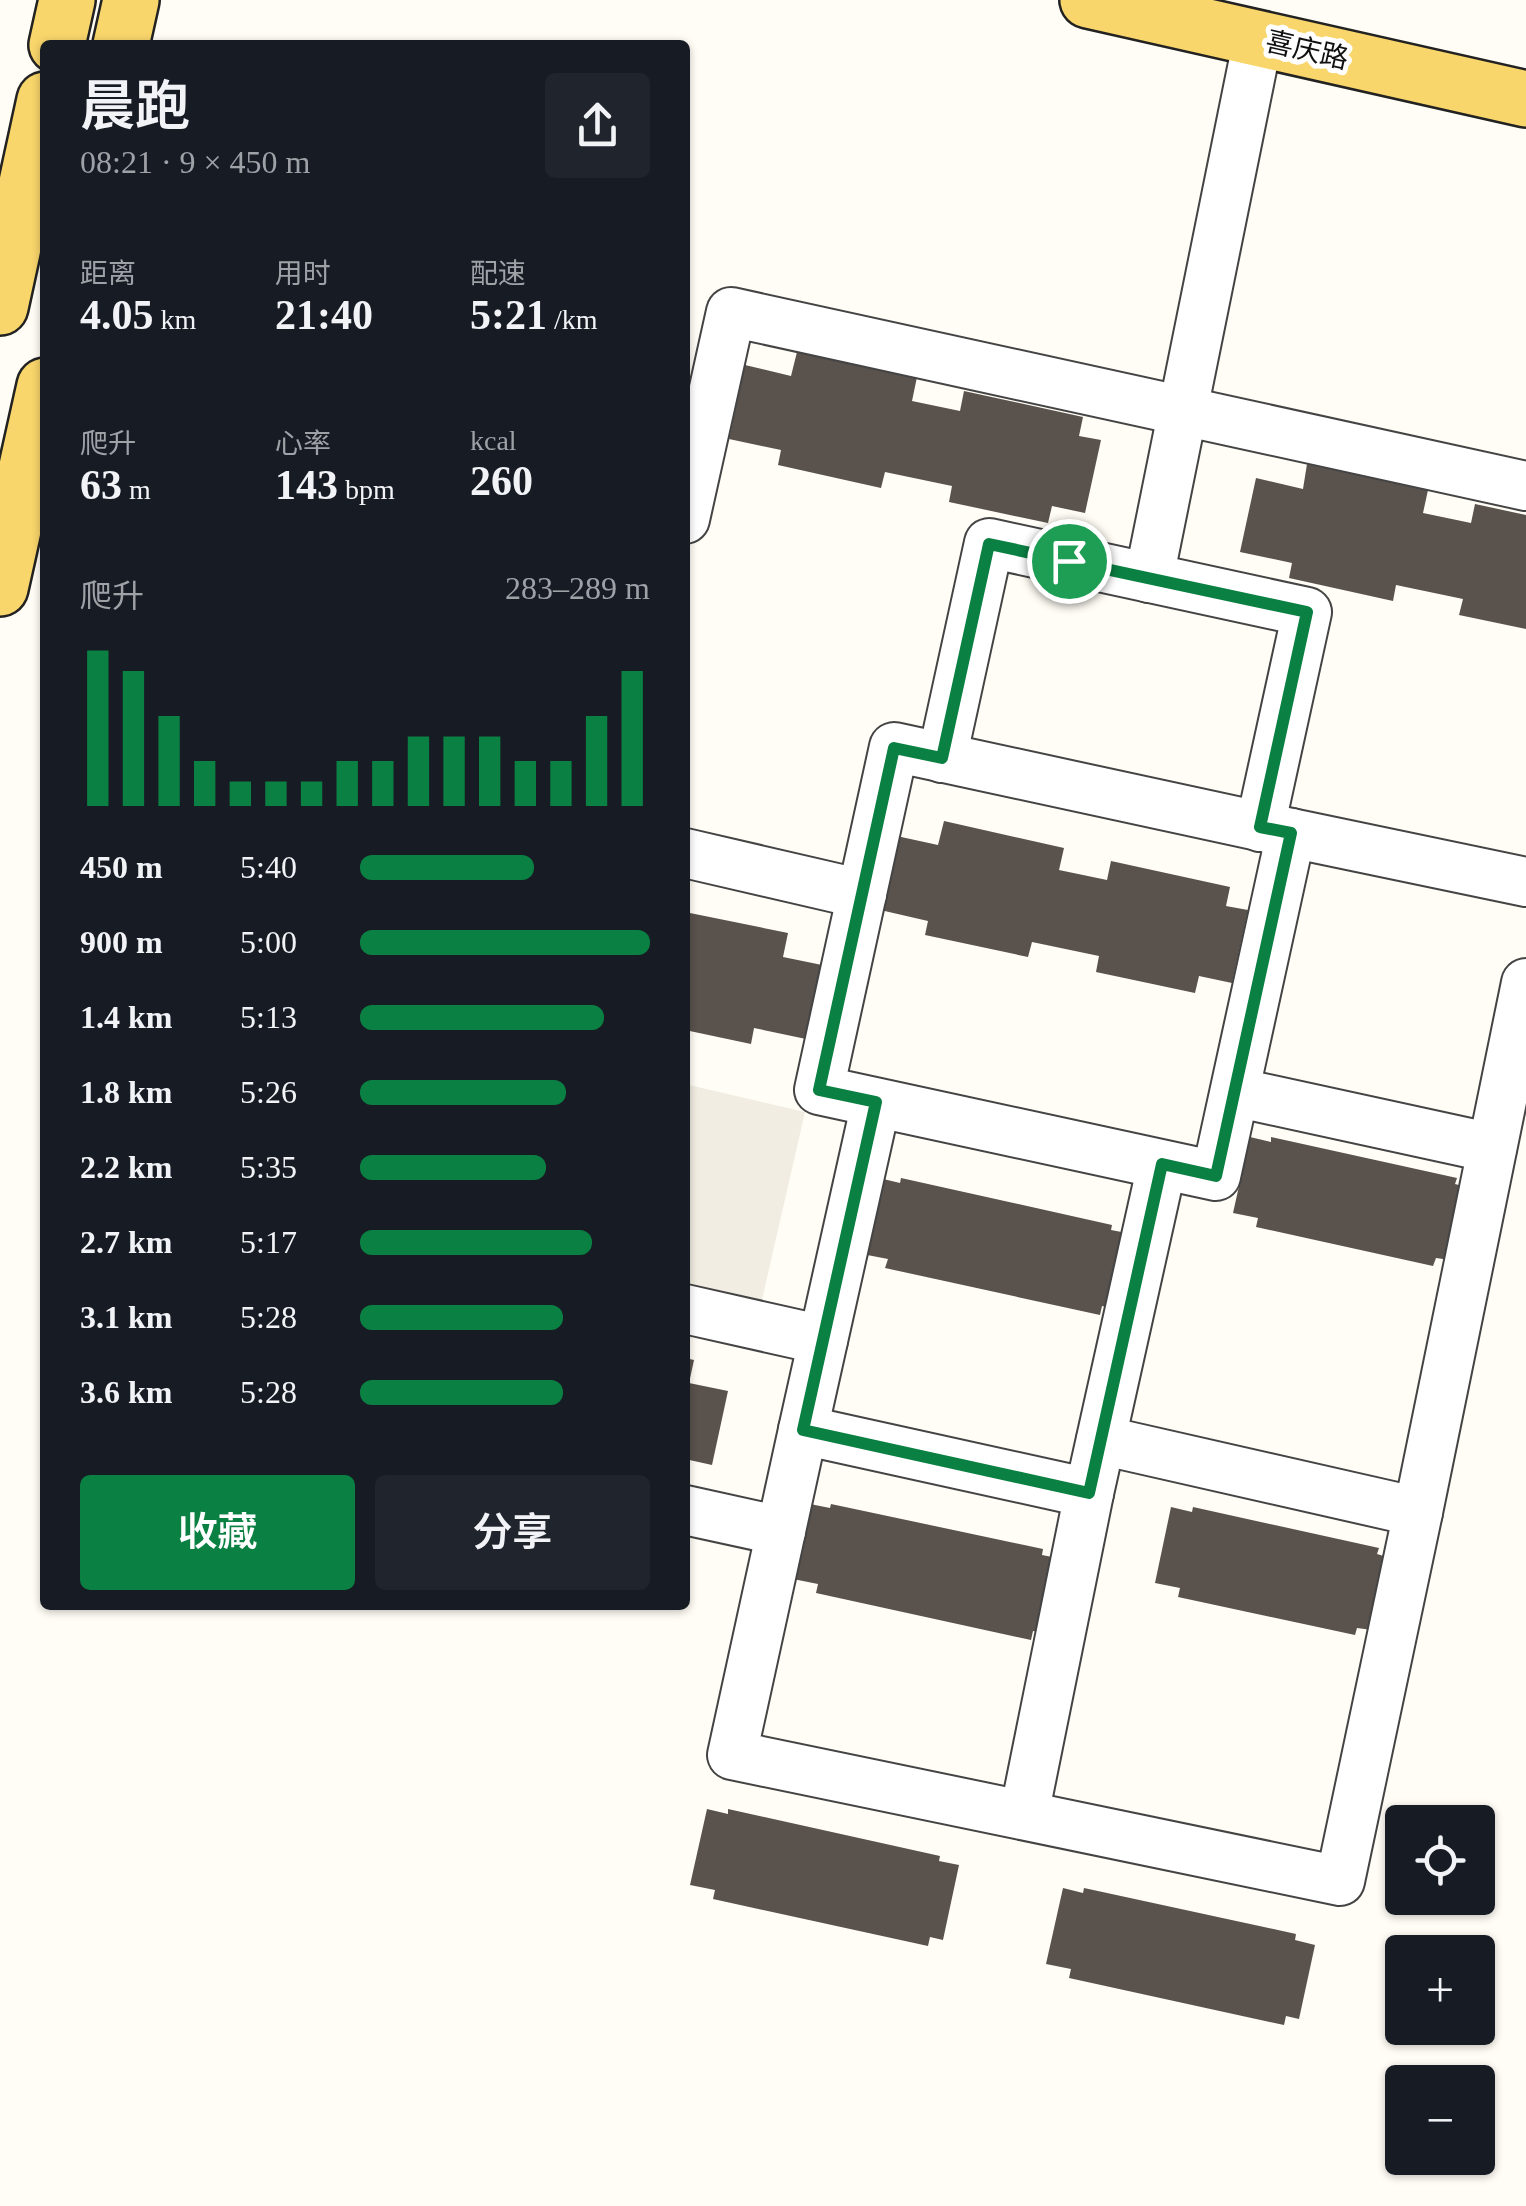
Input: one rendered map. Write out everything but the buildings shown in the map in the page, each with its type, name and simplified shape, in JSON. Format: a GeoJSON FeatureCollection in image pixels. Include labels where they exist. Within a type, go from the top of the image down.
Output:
{"type":"FeatureCollection","features":[{"type":"Feature","properties":{"kind":"main road"},"geometry":{"type":"LineString","coordinates":[[58,40],[67,0]]}},
{"type":"Feature","properties":{"kind":"main road"},"geometry":{"type":"LineString","coordinates":[[122,40],[131,0]]}},
{"type":"Feature","properties":{"kind":"main road","name":"喜庆路"},"geometry":{"type":"LineString","coordinates":[[1088,0],[1238,23],[1526,99]]}},
{"type":"Feature","properties":{"kind":"main road"},"geometry":{"type":"LineString","coordinates":[[0,307],[40,123]]}},
{"type":"Feature","properties":{"kind":"main road"},"geometry":{"type":"LineString","coordinates":[[0,588],[40,408]]}},
{"type":"Feature","properties":{"kind":"street"},"geometry":{"type":"LineString","coordinates":[[1149,578],[1183,410],[1238,23]]}},
{"type":"Feature","properties":{"kind":"street"},"geometry":{"type":"LineString","coordinates":[[690,496],[731,312],[1526,486]]}},
{"type":"Feature","properties":{"kind":"street"},"geometry":{"type":"LineString","coordinates":[[942,758],[989,544],[1307,612],[1276,830],[1234,1092],[1216,1176],[819,1090],[894,748],[1276,830],[1526,882]]}},
{"type":"Feature","properties":{"kind":"street"},"geometry":{"type":"LineString","coordinates":[[690,854],[862,894]]}},
{"type":"Feature","properties":{"kind":"street"},"geometry":{"type":"LineString","coordinates":[[876,1102],[732,1756],[1340,1881],[1526,983]]}},
{"type":"Feature","properties":{"kind":"street"},"geometry":{"type":"LineString","coordinates":[[1234,1092],[1492,1148]]}},
{"type":"Feature","properties":{"kind":"street"},"geometry":{"type":"LineString","coordinates":[[1024,1816],[1100,1440],[1162,1164]]}},
{"type":"Feature","properties":{"kind":"street"},"geometry":{"type":"LineString","coordinates":[[690,1311],[823,1340]]}},
{"type":"Feature","properties":{"kind":"street"},"geometry":{"type":"LineString","coordinates":[[803,1430],[1089,1493]]}},
{"type":"Feature","properties":{"kind":"street"},"geometry":{"type":"LineString","coordinates":[[1100,1440],[1418,1512]]}},
{"type":"Feature","properties":{"kind":"street"},"geometry":{"type":"LineString","coordinates":[[690,1511],[781,1531]]}},
{"type":"Feature","properties":{"kind":"shaded area"},"geometry":{"type":"Polygon","coordinates":[[[690,1085],[805,1112],[761,1304],[690,1288],[690,1085]]]}},
{"type":"Feature","properties":{"kind":"route"},"geometry":{"type":"LineString","coordinates":[[989,544],[1069,561],[1307,612],[1260,827],[1291,833],[1216,1176],[1162,1164],[1089,1493],[803,1430],[876,1102],[819,1090],[894,748],[942,758],[989,544]]}}]}
